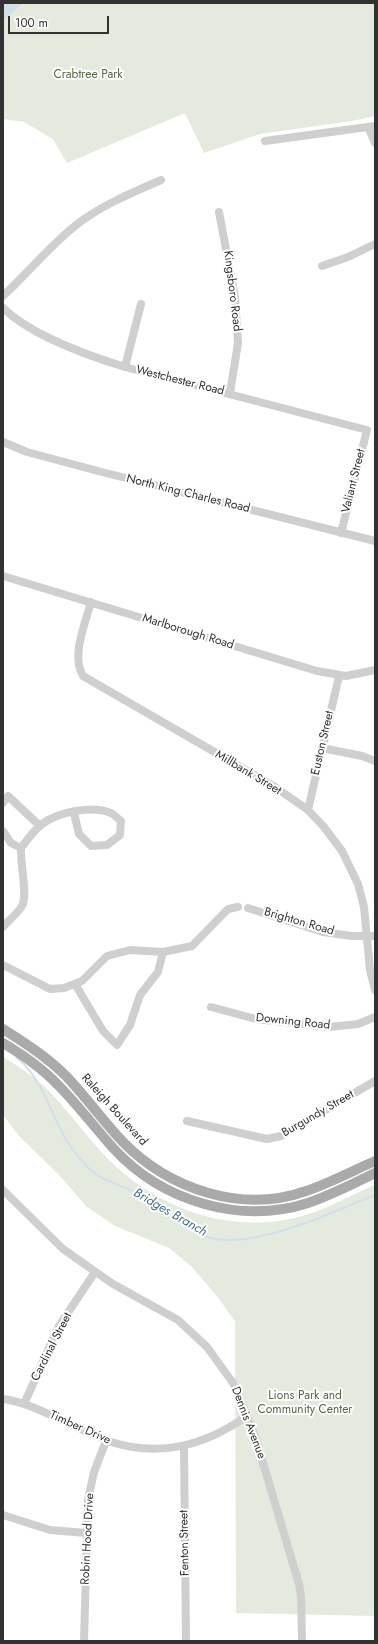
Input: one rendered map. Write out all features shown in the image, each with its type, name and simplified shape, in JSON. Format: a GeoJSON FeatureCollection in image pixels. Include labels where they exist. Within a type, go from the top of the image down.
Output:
{"type":"FeatureCollection","features":[{"type":"Feature","properties":{"kind":"main road","name":"Raleigh Boulevard"},"geometry":{"type":"LineString","coordinates":[[3,1029],[40,1053],[66,1076],[123,1142],[145,1162],[176,1181],[194,1189],[232,1198],[250,1199],[286,1196],[305,1192],[375,1161]]}},
{"type":"Feature","properties":{"kind":"main road","name":"Raleigh Boulevard"},"geometry":{"type":"LineString","coordinates":[[3,1043],[33,1062],[58,1084],[128,1162],[155,1183],[190,1200],[230,1209],[249,1211],[282,1208],[308,1203],[375,1173]]}},
{"type":"Feature","properties":{"kind":"street"},"geometry":{"type":"LineString","coordinates":[[265,140],[372,126],[375,143]]}},
{"type":"Feature","properties":{"kind":"street"},"geometry":{"type":"LineString","coordinates":[[3,296],[63,236],[80,222],[95,211],[161,180]]}},
{"type":"Feature","properties":{"kind":"street","name":"Kingsboro Road"},"geometry":{"type":"LineString","coordinates":[[219,212],[235,297],[238,343],[230,393]]}},
{"type":"Feature","properties":{"kind":"street"},"geometry":{"type":"LineString","coordinates":[[322,266],[348,257],[375,244]]}},
{"type":"Feature","properties":{"kind":"street"},"geometry":{"type":"LineString","coordinates":[[125,367],[141,304]]}},
{"type":"Feature","properties":{"kind":"street","name":"Westchester Road"},"geometry":{"type":"LineString","coordinates":[[3,308],[14,319],[37,332],[95,358],[367,430]]}},
{"type":"Feature","properties":{"kind":"street","name":"Valiant Street"},"geometry":{"type":"LineString","coordinates":[[341,533],[367,430]]}},
{"type":"Feature","properties":{"kind":"street","name":"North King Charles Road"},"geometry":{"type":"LineString","coordinates":[[3,442],[34,454],[375,541]]}},
{"type":"Feature","properties":{"kind":"street","name":"Marlborough Road"},"geometry":{"type":"LineString","coordinates":[[3,576],[317,671],[339,676],[375,670]]}},
{"type":"Feature","properties":{"kind":"street","name":"Millbank Street"},"geometry":{"type":"LineString","coordinates":[[91,602],[79,650],[79,670],[83,676],[276,787],[308,810],[333,837],[349,865],[364,907],[371,936],[370,970],[375,990]]}},
{"type":"Feature","properties":{"kind":"street","name":"Euston Street"},"geometry":{"type":"LineString","coordinates":[[308,810],[339,676]]}},
{"type":"Feature","properties":{"kind":"street"},"geometry":{"type":"LineString","coordinates":[[322,748],[362,756],[375,761]]}},
{"type":"Feature","properties":{"kind":"street"},"geometry":{"type":"LineString","coordinates":[[3,803],[8,796],[40,826]]}},
{"type":"Feature","properties":{"kind":"street"},"geometry":{"type":"LineString","coordinates":[[3,927],[22,905],[26,892],[21,872],[20,848],[40,826],[51,818],[74,813],[95,810],[112,814],[121,821],[120,835],[107,845],[91,846],[79,834],[74,813]]}},
{"type":"Feature","properties":{"kind":"street"},"geometry":{"type":"LineString","coordinates":[[3,831],[12,843],[20,848]]}},
{"type":"Feature","properties":{"kind":"street"},"geometry":{"type":"LineString","coordinates":[[3,965],[50,989],[64,988],[82,981],[107,956],[130,950],[163,952],[192,946],[228,909],[238,908]]}},
{"type":"Feature","properties":{"kind":"street","name":"Brighton Road"},"geometry":{"type":"LineString","coordinates":[[248,908],[323,932],[371,936]]}},
{"type":"Feature","properties":{"kind":"street"},"geometry":{"type":"LineString","coordinates":[[75,984],[103,1030],[117,1045],[130,1025],[140,994],[158,972],[163,952]]}},
{"type":"Feature","properties":{"kind":"street","name":"Downing Road"},"geometry":{"type":"LineString","coordinates":[[211,1007],[256,1019],[329,1027],[358,1024],[375,1017]]}},
{"type":"Feature","properties":{"kind":"street","name":"Burgundy Street"},"geometry":{"type":"LineString","coordinates":[[188,1121],[267,1139],[281,1136],[375,1081]]}},
{"type":"Feature","properties":{"kind":"street","name":"Dennis Avenue"},"geometry":{"type":"LineString","coordinates":[[3,1190],[63,1249],[95,1272],[178,1320],[207,1347],[234,1383],[257,1443],[299,1584],[301,1596],[302,1641]]}},
{"type":"Feature","properties":{"kind":"street","name":"Cardinal Street"},"geometry":{"type":"LineString","coordinates":[[24,1404],[59,1326],[95,1272]]}},
{"type":"Feature","properties":{"kind":"street","name":"Timber Drive"},"geometry":{"type":"LineString","coordinates":[[3,1399],[24,1404],[106,1440],[146,1448],[184,1446],[203,1441],[218,1435],[247,1416]]}},
{"type":"Feature","properties":{"kind":"street","name":"Robin Hood Drive"},"geometry":{"type":"LineString","coordinates":[[84,1641],[88,1500],[94,1472],[106,1440]]}},
{"type":"Feature","properties":{"kind":"street","name":"Fenton Street"},"geometry":{"type":"LineString","coordinates":[[184,1446],[186,1641]]}},
{"type":"Feature","properties":{"kind":"street"},"geometry":{"type":"LineString","coordinates":[[3,1515],[50,1530],[86,1533]]}},
{"type":"Feature","properties":{"kind":"green space","name":"Crabtree Park"},"geometry":{"type":"Polygon","coordinates":[[[7,3],[375,3],[375,116],[352,121],[260,134],[204,153],[185,113],[67,163],[53,139],[24,122],[3,119],[3,5],[7,3]]]}},
{"type":"Feature","properties":{"kind":"green space","name":"Lions Park and Community Center"},"geometry":{"type":"Polygon","coordinates":[[[3,1057],[37,1080],[47,1089],[111,1162],[132,1180],[154,1194],[178,1206],[203,1215],[229,1221],[255,1223],[282,1220],[317,1211],[375,1185],[375,1616],[236,1613],[235,1321],[216,1295],[191,1266],[169,1248],[115,1226],[87,1207],[60,1176],[20,1137],[3,1115],[3,1057]]]}},
{"type":"Feature","properties":{"kind":"shaded area"},"geometry":{"type":"Polygon","coordinates":[[[3,3],[23,3],[3,21],[3,3]]]}},
{"type":"Feature","properties":{"kind":"waterway","name":"Bridges Branch"},"geometry":{"type":"LineString","coordinates":[[17,1058],[27,1067],[35,1078],[65,1139],[87,1166],[104,1179],[143,1196],[188,1228],[204,1236],[223,1240],[244,1239],[267,1235],[314,1220],[375,1195]]}}]}
